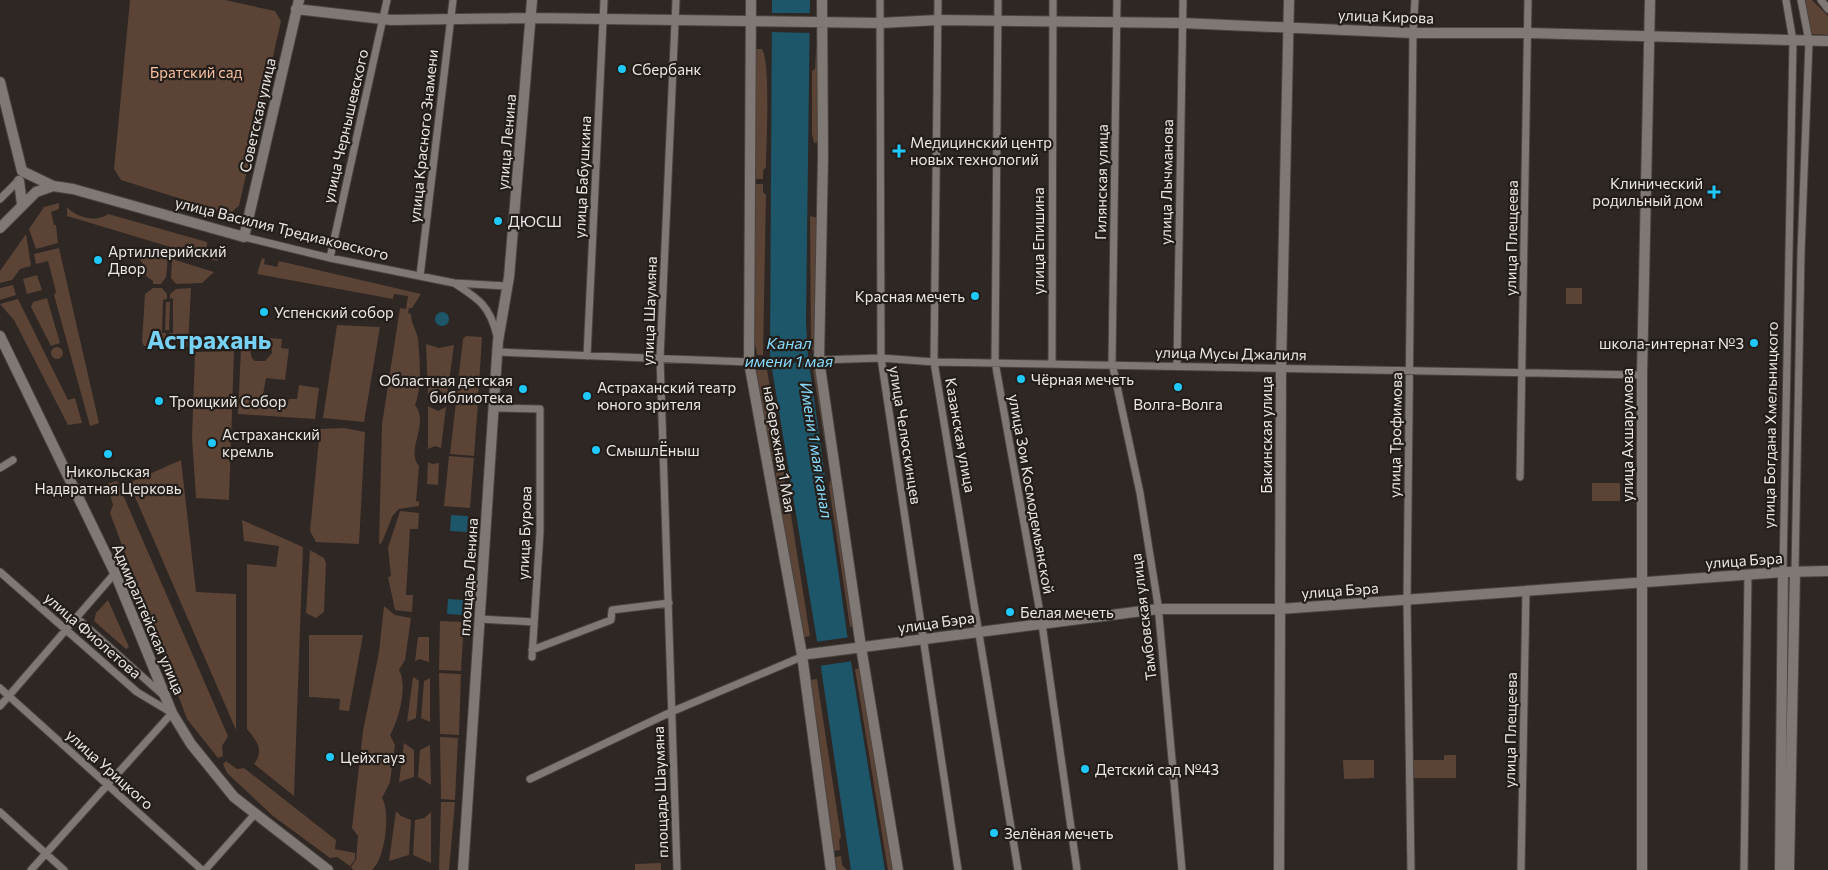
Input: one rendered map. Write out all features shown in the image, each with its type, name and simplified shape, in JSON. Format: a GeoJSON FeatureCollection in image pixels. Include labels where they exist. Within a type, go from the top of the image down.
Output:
{"type":"FeatureCollection","features":[{"type":"Feature","properties":{"kind":"main road","name":"улица Ленина"},"geometry":{"type":"LineString","coordinates":[[506,286],[532,18],[532,0]]}},
{"type":"Feature","properties":{"kind":"main road","name":"набережная 1 Мая"},"geometry":{"type":"LineString","coordinates":[[751,0],[749,362],[806,655],[831,870]]}},
{"type":"Feature","properties":{"kind":"main road"},"geometry":{"type":"LineString","coordinates":[[822,0],[819,22],[823,157],[819,360],[858,647],[898,870]]}},
{"type":"Feature","properties":{"kind":"main road","name":"Бакинская улица"},"geometry":{"type":"LineString","coordinates":[[1279,870],[1281,368],[1289,0]]}},
{"type":"Feature","properties":{"kind":"main road","name":"улица Ахшарумова"},"geometry":{"type":"LineString","coordinates":[[1642,870],[1642,375],[1650,0]]}},
{"type":"Feature","properties":{"kind":"main road"},"geometry":{"type":"LineString","coordinates":[[298,5],[383,18],[450,20],[532,18],[751,22]]}},
{"type":"Feature","properties":{"kind":"main road","name":"Советская улица"},"geometry":{"type":"LineString","coordinates":[[244,237],[298,5]]}},
{"type":"Feature","properties":{"kind":"main road","name":"улица Кирова"},"geometry":{"type":"LineString","coordinates":[[751,22],[880,23],[938,20],[1182,23],[1413,33],[1528,33],[1828,41]]}},
{"type":"Feature","properties":{"kind":"main road"},"geometry":{"type":"LineString","coordinates":[[0,82],[20,176],[22,204]]}},
{"type":"Feature","properties":{"kind":"main road","name":"улица Василия Тредиаковского"},"geometry":{"type":"LineString","coordinates":[[20,176],[244,237]]}},
{"type":"Feature","properties":{"kind":"main road"},"geometry":{"type":"LineString","coordinates":[[0,228],[36,192],[53,186]]}},
{"type":"Feature","properties":{"kind":"main road","name":"площадь Ленина"},"geometry":{"type":"LineString","coordinates":[[463,870],[498,347],[506,286]]}},
{"type":"Feature","properties":{"kind":"main road","name":"Адмиралтейская улица"},"geometry":{"type":"LineString","coordinates":[[0,336],[115,573],[172,712],[190,744],[234,797],[254,815],[328,870]]}},
{"type":"Feature","properties":{"kind":"main road","name":"улица Богдана Хмельницкого"},"geometry":{"type":"LineString","coordinates":[[1780,870],[1785,834],[1796,571]]}},
{"type":"Feature","properties":{"kind":"main road","name":"улица Бэра"},"geometry":{"type":"LineString","coordinates":[[806,655],[1158,609],[1280,609],[1748,574],[1828,571]]}},
{"type":"Feature","properties":{"kind":"main road","name":"улица Богдана Хмельницкого"},"geometry":{"type":"LineString","coordinates":[[1783,572],[1785,834],[1788,870]]}},
{"type":"Feature","properties":{"kind":"street","name":"улица Чернышевского"},"geometry":{"type":"LineString","coordinates":[[330,258],[387,0]]}},
{"type":"Feature","properties":{"kind":"street","name":"улица Красного Знамени"},"geometry":{"type":"LineString","coordinates":[[420,276],[453,0]]}},
{"type":"Feature","properties":{"kind":"street","name":"улица Бабушкина"},"geometry":{"type":"LineString","coordinates":[[587,356],[604,0]]}},
{"type":"Feature","properties":{"kind":"street","name":"улица Шаумяна"},"geometry":{"type":"LineString","coordinates":[[671,712],[660,358],[676,0]]}},
{"type":"Feature","properties":{"kind":"street","name":"улица Челюскинцев"},"geometry":{"type":"LineString","coordinates":[[880,0],[881,358],[958,870]]}},
{"type":"Feature","properties":{"kind":"street","name":"Казанская улица"},"geometry":{"type":"LineString","coordinates":[[938,0],[934,362],[1018,870]]}},
{"type":"Feature","properties":{"kind":"street","name":"улица Зои Космодемьянской"},"geometry":{"type":"LineString","coordinates":[[998,0],[995,362],[1042,624],[1077,870]]}},
{"type":"Feature","properties":{"kind":"street","name":"улица Епишина"},"geometry":{"type":"LineString","coordinates":[[1052,363],[1053,0]]}},
{"type":"Feature","properties":{"kind":"street","name":"Гилянская улица"},"geometry":{"type":"LineString","coordinates":[[1112,363],[1117,0]]}},
{"type":"Feature","properties":{"kind":"street","name":"улица Лычманова"},"geometry":{"type":"LineString","coordinates":[[1177,365],[1182,0]]}},
{"type":"Feature","properties":{"kind":"street","name":"улица Трофимова"},"geometry":{"type":"LineString","coordinates":[[1411,870],[1407,601],[1413,33],[1416,0]]}},
{"type":"Feature","properties":{"kind":"street","name":"улица Плещеева"},"geometry":{"type":"LineString","coordinates":[[1520,477],[1528,0]]}},
{"type":"Feature","properties":{"kind":"street","name":"улица Богдана Хмельницкого"},"geometry":{"type":"LineString","coordinates":[[1783,572],[1793,41],[1786,0]]}},
{"type":"Feature","properties":{"kind":"street","name":"улица Богдана Хмельницкого"},"geometry":{"type":"LineString","coordinates":[[1796,571],[1800,262],[1809,41],[1801,0]]}},
{"type":"Feature","properties":{"kind":"street"},"geometry":{"type":"LineString","coordinates":[[1821,0],[1828,9]]}},
{"type":"Feature","properties":{"kind":"street"},"geometry":{"type":"LineString","coordinates":[[0,199],[20,176]]}},
{"type":"Feature","properties":{"kind":"street","name":"улица Василия Тредиаковского"},"geometry":{"type":"LineString","coordinates":[[244,237],[330,258],[454,283],[506,286]]}},
{"type":"Feature","properties":{"kind":"street"},"geometry":{"type":"LineString","coordinates":[[454,283],[480,300],[489,310],[498,347],[587,356],[749,362]]}},
{"type":"Feature","properties":{"kind":"street","name":"улица Мусы Джалиля"},"geometry":{"type":"LineString","coordinates":[[819,360],[881,358],[934,362],[1112,363],[1642,375]]}},
{"type":"Feature","properties":{"kind":"street","name":"Тамбовская улица"},"geometry":{"type":"LineString","coordinates":[[1112,363],[1140,493],[1158,609],[1182,870]]}},
{"type":"Feature","properties":{"kind":"street","name":"улица Бурова"},"geometry":{"type":"LineString","coordinates":[[494,408],[540,409],[540,532],[532,653],[611,620],[612,610],[669,603]]}},
{"type":"Feature","properties":{"kind":"street"},"geometry":{"type":"LineString","coordinates":[[0,468],[13,460]]}},
{"type":"Feature","properties":{"kind":"street","name":"улица Фиолетова"},"geometry":{"type":"LineString","coordinates":[[0,572],[137,692],[172,712]]}},
{"type":"Feature","properties":{"kind":"street"},"geometry":{"type":"LineString","coordinates":[[0,706],[115,573]]}},
{"type":"Feature","properties":{"kind":"street"},"geometry":{"type":"LineString","coordinates":[[1744,870],[1748,574]]}},
{"type":"Feature","properties":{"kind":"street","name":"улица Плещеева"},"geometry":{"type":"LineString","coordinates":[[1521,870],[1526,591]]}},
{"type":"Feature","properties":{"kind":"street"},"geometry":{"type":"LineString","coordinates":[[77,618],[169,701]]}},
{"type":"Feature","properties":{"kind":"street"},"geometry":{"type":"LineString","coordinates":[[480,619],[534,622]]}},
{"type":"Feature","properties":{"kind":"street"},"geometry":{"type":"LineString","coordinates":[[530,779],[671,712],[806,655]]}},
{"type":"Feature","properties":{"kind":"street","name":"улица Урицкого"},"geometry":{"type":"LineString","coordinates":[[0,688],[203,870]]}},
{"type":"Feature","properties":{"kind":"street"},"geometry":{"type":"LineString","coordinates":[[31,870],[172,712]]}},
{"type":"Feature","properties":{"kind":"street","name":"площадь Шаумяна"},"geometry":{"type":"LineString","coordinates":[[671,712],[677,870]]}},
{"type":"Feature","properties":{"kind":"street"},"geometry":{"type":"LineString","coordinates":[[0,812],[64,870]]}},
{"type":"Feature","properties":{"kind":"street"},"geometry":{"type":"LineString","coordinates":[[203,870],[254,815]]}},
{"type":"Feature","properties":{"kind":"green space","name":"Братский сад"},"geometry":{"type":"Polygon","coordinates":[[[130,0],[225,0],[275,11],[281,21],[239,206],[229,214],[121,180],[114,169],[130,0]]]}},
{"type":"Feature","properties":{"kind":"green space"},"geometry":{"type":"Polygon","coordinates":[[[1805,0],[1812,0],[1828,16],[1828,35],[1812,34],[1805,0]]]}},
{"type":"Feature","properties":{"kind":"green space"},"geometry":{"type":"Polygon","coordinates":[[[819,46],[818,142],[814,143],[812,134],[812,71],[815,69],[816,50],[819,46]]]}},
{"type":"Feature","properties":{"kind":"green space"},"geometry":{"type":"Polygon","coordinates":[[[755,49],[762,49],[766,70],[766,167],[763,171],[763,179],[753,179],[755,49]]]}},
{"type":"Feature","properties":{"kind":"green space"},"geometry":{"type":"Polygon","coordinates":[[[753,184],[763,184],[763,192],[766,195],[763,355],[757,355],[756,347],[753,346],[753,184]]]}},
{"type":"Feature","properties":{"kind":"green space"},"geometry":{"type":"Polygon","coordinates":[[[59,203],[59,209],[51,212],[54,225],[56,225],[58,243],[36,249],[29,229],[44,207],[59,203]]]}},
{"type":"Feature","properties":{"kind":"green space"},"geometry":{"type":"Polygon","coordinates":[[[67,207],[75,214],[86,218],[98,218],[108,214],[207,242],[207,247],[216,250],[219,245],[222,247],[217,261],[67,216],[67,207]]]}},
{"type":"Feature","properties":{"kind":"green space"},"geometry":{"type":"Polygon","coordinates":[[[810,216],[818,218],[816,350],[811,350],[810,216]]]}},
{"type":"Feature","properties":{"kind":"green space"},"geometry":{"type":"Polygon","coordinates":[[[26,234],[31,266],[20,269],[12,280],[0,283],[0,271],[26,234]]]}},
{"type":"Feature","properties":{"kind":"green space"},"geometry":{"type":"Polygon","coordinates":[[[59,248],[99,423],[90,426],[54,295],[56,292],[48,261],[36,264],[34,254],[59,248]]]}},
{"type":"Feature","properties":{"kind":"green space"},"geometry":{"type":"Polygon","coordinates":[[[131,248],[168,258],[166,277],[161,284],[153,284],[153,281],[146,276],[146,268],[131,248]]]}},
{"type":"Feature","properties":{"kind":"green space"},"geometry":{"type":"Polygon","coordinates":[[[262,258],[265,259],[264,264],[277,267],[279,261],[421,294],[412,308],[409,308],[408,313],[411,314],[417,336],[419,355],[420,382],[415,405],[419,412],[420,420],[415,460],[419,466],[416,501],[419,502],[419,506],[399,509],[393,515],[379,545],[382,424],[400,308],[406,309],[408,296],[394,294],[393,299],[257,274],[262,258]]]}},
{"type":"Feature","properties":{"kind":"green space"},"geometry":{"type":"Polygon","coordinates":[[[172,259],[214,272],[202,283],[176,284],[171,278],[172,259]]]}},
{"type":"Feature","properties":{"kind":"green space"},"geometry":{"type":"Polygon","coordinates":[[[37,275],[42,290],[27,294],[23,279],[37,275]]]}},
{"type":"Feature","properties":{"kind":"green space"},"geometry":{"type":"Polygon","coordinates":[[[13,285],[16,295],[0,300],[0,288],[13,285]]]}},
{"type":"Feature","properties":{"kind":"green space"},"geometry":{"type":"Polygon","coordinates":[[[153,288],[162,288],[167,294],[167,299],[163,300],[162,333],[166,333],[166,338],[158,342],[157,346],[144,346],[142,342],[145,294],[153,288]]]}},
{"type":"Feature","properties":{"kind":"green space"},"geometry":{"type":"Polygon","coordinates":[[[191,288],[188,347],[180,347],[177,340],[169,337],[169,333],[173,333],[173,298],[170,299],[170,294],[176,289],[191,288]]]}},
{"type":"Feature","properties":{"kind":"green space"},"geometry":{"type":"Polygon","coordinates":[[[1566,288],[1582,288],[1582,304],[1566,304],[1566,288]]]}},
{"type":"Feature","properties":{"kind":"green space"},"geometry":{"type":"Polygon","coordinates":[[[47,298],[60,343],[51,346],[31,307],[33,302],[47,298]]]}},
{"type":"Feature","properties":{"kind":"green space"},"geometry":{"type":"Polygon","coordinates":[[[18,299],[68,400],[75,398],[82,423],[68,425],[14,320],[0,304],[18,299]]]}},
{"type":"Feature","properties":{"kind":"green space"},"geometry":{"type":"Polygon","coordinates":[[[166,302],[170,302],[169,330],[165,330],[166,302]]]}},
{"type":"Feature","properties":{"kind":"green space"},"geometry":{"type":"Polygon","coordinates":[[[337,325],[380,327],[364,422],[323,418],[337,325]]]}},
{"type":"Feature","properties":{"kind":"green space"},"geometry":{"type":"Polygon","coordinates":[[[466,336],[482,337],[478,401],[456,400],[463,339],[466,336]]]}},
{"type":"Feature","properties":{"kind":"green space"},"geometry":{"type":"Polygon","coordinates":[[[270,338],[282,339],[281,348],[289,349],[285,380],[266,378],[261,405],[286,409],[289,399],[297,399],[299,385],[319,388],[315,419],[238,414],[241,349],[250,350],[255,361],[265,361],[272,353],[270,338]]]}},
{"type":"Feature","properties":{"kind":"green space"},"geometry":{"type":"Polygon","coordinates":[[[426,344],[439,348],[454,345],[447,396],[438,389],[428,396],[426,344]]]}},
{"type":"Feature","properties":{"kind":"green space"},"geometry":{"type":"Polygon","coordinates":[[[57,347],[63,353],[57,359],[51,353],[57,347]]]}},
{"type":"Feature","properties":{"kind":"green space"},"geometry":{"type":"Polygon","coordinates":[[[234,351],[229,500],[196,498],[192,438],[195,352],[234,351]]]}},
{"type":"Feature","properties":{"kind":"green space"},"geometry":{"type":"Polygon","coordinates":[[[818,369],[833,474],[830,475],[813,370],[818,369]]]}},
{"type":"Feature","properties":{"kind":"green space"},"geometry":{"type":"Polygon","coordinates":[[[754,370],[767,370],[785,477],[784,488],[778,489],[774,460],[768,456],[754,370]]]}},
{"type":"Feature","properties":{"kind":"green space"},"geometry":{"type":"Polygon","coordinates":[[[456,402],[478,403],[474,456],[450,454],[456,402]]]}},
{"type":"Feature","properties":{"kind":"green space"},"geometry":{"type":"Polygon","coordinates":[[[428,406],[438,411],[446,407],[441,448],[435,446],[428,449],[428,406]]]}},
{"type":"Feature","properties":{"kind":"green space"},"geometry":{"type":"Polygon","coordinates":[[[344,428],[365,432],[359,544],[316,542],[310,531],[320,429],[344,428]]]}},
{"type":"Feature","properties":{"kind":"green space"},"geometry":{"type":"Polygon","coordinates":[[[449,456],[474,458],[470,508],[444,506],[449,456]]]}},
{"type":"Feature","properties":{"kind":"green space"},"geometry":{"type":"Polygon","coordinates":[[[181,460],[196,592],[236,594],[236,730],[129,483],[181,460]]]}},
{"type":"Feature","properties":{"kind":"green space"},"geometry":{"type":"Polygon","coordinates":[[[428,462],[432,464],[439,463],[438,485],[427,484],[428,462]]]}},
{"type":"Feature","properties":{"kind":"green space"},"geometry":{"type":"Polygon","coordinates":[[[834,480],[856,626],[850,627],[829,486],[830,481],[834,480]]]}},
{"type":"Feature","properties":{"kind":"green space"},"geometry":{"type":"Polygon","coordinates":[[[117,481],[228,736],[222,746],[223,756],[218,758],[187,719],[110,513],[113,505],[107,484],[117,481]]]}},
{"type":"Feature","properties":{"kind":"green space"},"geometry":{"type":"Polygon","coordinates":[[[1592,483],[1620,483],[1620,501],[1592,501],[1592,483]]]}},
{"type":"Feature","properties":{"kind":"green space"},"geometry":{"type":"Polygon","coordinates":[[[785,492],[786,501],[789,502],[810,636],[799,638],[794,587],[779,493],[785,492]]]}},
{"type":"Feature","properties":{"kind":"green space"},"geometry":{"type":"Polygon","coordinates":[[[400,511],[419,513],[418,529],[410,529],[406,595],[413,595],[412,612],[395,610],[388,577],[391,576],[388,548],[400,511]]]}},
{"type":"Feature","properties":{"kind":"green space"},"geometry":{"type":"Polygon","coordinates":[[[242,520],[303,547],[294,796],[254,764],[259,754],[258,745],[247,729],[247,564],[276,567],[279,546],[244,541],[242,520]]]}},
{"type":"Feature","properties":{"kind":"green space"},"geometry":{"type":"Polygon","coordinates":[[[310,550],[324,558],[326,563],[324,612],[316,618],[306,613],[310,550]]]}},
{"type":"Feature","properties":{"kind":"green space"},"geometry":{"type":"Polygon","coordinates":[[[108,600],[129,647],[126,649],[94,621],[96,613],[108,600]]]}},
{"type":"Feature","properties":{"kind":"green space"},"geometry":{"type":"Polygon","coordinates":[[[384,606],[395,615],[411,618],[405,660],[399,670],[403,684],[401,702],[390,735],[395,745],[390,782],[382,798],[386,813],[383,846],[377,865],[372,870],[353,870],[351,867],[356,860],[358,836],[352,828],[363,731],[379,652],[384,606]]]}},
{"type":"Feature","properties":{"kind":"green space"},"geometry":{"type":"Polygon","coordinates":[[[440,621],[464,622],[461,671],[439,670],[440,621]]]}},
{"type":"Feature","properties":{"kind":"green space"},"geometry":{"type":"Polygon","coordinates":[[[309,635],[363,635],[349,711],[339,710],[340,699],[309,697],[309,635]]]}},
{"type":"Feature","properties":{"kind":"green space"},"geometry":{"type":"Polygon","coordinates":[[[418,637],[429,637],[429,662],[420,659],[415,661],[418,637]]]}},
{"type":"Feature","properties":{"kind":"green space"},"geometry":{"type":"Polygon","coordinates":[[[862,668],[894,870],[888,870],[855,669],[862,668]]]}},
{"type":"Feature","properties":{"kind":"green space"},"geometry":{"type":"Polygon","coordinates":[[[439,673],[461,674],[459,735],[440,734],[439,673]]]}},
{"type":"Feature","properties":{"kind":"green space"},"geometry":{"type":"Polygon","coordinates":[[[413,677],[419,681],[416,718],[407,722],[413,677]]]}},
{"type":"Feature","properties":{"kind":"green space"},"geometry":{"type":"Polygon","coordinates":[[[430,678],[430,722],[421,718],[424,681],[430,678]]]}},
{"type":"Feature","properties":{"kind":"green space"},"geometry":{"type":"Polygon","coordinates":[[[817,679],[841,837],[839,840],[840,850],[834,851],[809,680],[817,679]]]}},
{"type":"Feature","properties":{"kind":"green space"},"geometry":{"type":"Polygon","coordinates":[[[440,737],[458,738],[455,800],[441,799],[440,737]]]}},
{"type":"Feature","properties":{"kind":"green space"},"geometry":{"type":"Polygon","coordinates":[[[404,743],[414,750],[414,777],[399,782],[404,743]]]}},
{"type":"Feature","properties":{"kind":"green space"},"geometry":{"type":"Polygon","coordinates":[[[430,745],[431,785],[418,777],[420,750],[430,745]]]}},
{"type":"Feature","properties":{"kind":"green space"},"geometry":{"type":"Polygon","coordinates":[[[1444,755],[1456,755],[1456,778],[1413,778],[1413,760],[1444,760],[1444,755]]]}},
{"type":"Feature","properties":{"kind":"green space"},"geometry":{"type":"Polygon","coordinates":[[[1343,760],[1374,760],[1374,778],[1344,779],[1343,760]]]}},
{"type":"Feature","properties":{"kind":"green space"},"geometry":{"type":"Polygon","coordinates":[[[226,761],[237,769],[244,768],[336,840],[335,849],[355,853],[355,860],[350,866],[337,857],[330,858],[273,816],[227,773],[223,764],[226,761]]]}},
{"type":"Feature","properties":{"kind":"green space"},"geometry":{"type":"Polygon","coordinates":[[[441,802],[455,802],[449,870],[439,870],[441,802]]]}},
{"type":"Feature","properties":{"kind":"green space"},"geometry":{"type":"Polygon","coordinates":[[[396,811],[401,816],[411,820],[409,855],[389,861],[396,811]]]}},
{"type":"Feature","properties":{"kind":"green space"},"geometry":{"type":"Polygon","coordinates":[[[431,812],[431,863],[413,855],[415,820],[424,818],[431,812]]]}},
{"type":"Feature","properties":{"kind":"green space"},"geometry":{"type":"Polygon","coordinates":[[[841,856],[842,865],[847,870],[837,870],[835,857],[841,856]]]}},
{"type":"Feature","properties":{"kind":"green space"},"geometry":{"type":"Polygon","coordinates":[[[661,863],[661,870],[635,870],[635,864],[661,863]]]}},
{"type":"Feature","properties":{"kind":"water","name":"Канал имени 1 мая"},"geometry":{"type":"Polygon","coordinates":[[[772,0],[810,0],[806,322],[808,356],[851,662],[885,870],[851,870],[817,641],[770,357],[772,0]]]}},
{"type":"Feature","properties":{"kind":"water"},"geometry":{"type":"Polygon","coordinates":[[[439,312],[445,312],[449,319],[445,326],[439,326],[435,322],[435,316],[439,312]]]}},
{"type":"Feature","properties":{"kind":"water"},"geometry":{"type":"Polygon","coordinates":[[[451,515],[468,516],[467,532],[450,531],[451,515]]]}},
{"type":"Feature","properties":{"kind":"water"},"geometry":{"type":"Polygon","coordinates":[[[448,599],[463,600],[462,615],[447,614],[448,599]]]}},
{"type":"Feature","properties":{"kind":"pier"},"geometry":{"type":"Polygon","coordinates":[[[770,13],[812,13],[812,33],[770,32],[770,13]]]}},
{"type":"Feature","properties":{"kind":"pier"},"geometry":{"type":"Polygon","coordinates":[[[811,358],[812,362],[768,364],[768,359],[811,358]]]}},
{"type":"Feature","properties":{"kind":"pier"},"geometry":{"type":"Polygon","coordinates":[[[851,637],[853,661],[818,666],[815,642],[851,637]]]}},
{"type":"Feature","properties":{"kind":"place","name":"Сбербанк"},"geometry":{"type":"Point","coordinates":[622,69]}},
{"type":"Feature","properties":{"kind":"place","name":"Медицинский центр новых технологий"},"geometry":{"type":"Point","coordinates":[899,151]}},
{"type":"Feature","properties":{"kind":"place","name":"Клинический родильный дом"},"geometry":{"type":"Point","coordinates":[1714,192]}},
{"type":"Feature","properties":{"kind":"place","name":"ДЮСШ"},"geometry":{"type":"Point","coordinates":[498,221]}},
{"type":"Feature","properties":{"kind":"place","name":"Артиллерийский Двор"},"geometry":{"type":"Point","coordinates":[98,260]}},
{"type":"Feature","properties":{"kind":"place","name":"Красная мечеть"},"geometry":{"type":"Point","coordinates":[975,296]}},
{"type":"Feature","properties":{"kind":"place","name":"Успенский собор"},"geometry":{"type":"Point","coordinates":[264,312]}},
{"type":"Feature","properties":{"kind":"place","name":"школа-интернат №3"},"geometry":{"type":"Point","coordinates":[1754,343]}},
{"type":"Feature","properties":{"kind":"place","name":"Чёрная мечеть"},"geometry":{"type":"Point","coordinates":[1021,379]}},
{"type":"Feature","properties":{"kind":"place","name":"Волга-Волга"},"geometry":{"type":"Point","coordinates":[1178,387]}},
{"type":"Feature","properties":{"kind":"place","name":"Областная детская библиотека"},"geometry":{"type":"Point","coordinates":[523,389]}},
{"type":"Feature","properties":{"kind":"place","name":"Астраханский театр юного зрителя"},"geometry":{"type":"Point","coordinates":[587,396]}},
{"type":"Feature","properties":{"kind":"place","name":"Троицкий Собор"},"geometry":{"type":"Point","coordinates":[159,401]}},
{"type":"Feature","properties":{"kind":"place","name":"Астраханский кремль"},"geometry":{"type":"Point","coordinates":[212,443]}},
{"type":"Feature","properties":{"kind":"place","name":"СмышлЁныш"},"geometry":{"type":"Point","coordinates":[596,450]}},
{"type":"Feature","properties":{"kind":"place","name":"Никольская Надвратная Церковь"},"geometry":{"type":"Point","coordinates":[108,454]}},
{"type":"Feature","properties":{"kind":"place","name":"Белая мечеть"},"geometry":{"type":"Point","coordinates":[1010,612]}},
{"type":"Feature","properties":{"kind":"place","name":"Цейхгауз"},"geometry":{"type":"Point","coordinates":[330,757]}},
{"type":"Feature","properties":{"kind":"place","name":"Детский сад №43"},"geometry":{"type":"Point","coordinates":[1085,769]}},
{"type":"Feature","properties":{"kind":"place","name":"Зелёная мечеть"},"geometry":{"type":"Point","coordinates":[994,833]}},
{"type":"Feature","properties":{"kind":"district","name":"Астрахань"},"geometry":{"type":"Point","coordinates":[209,339]}},
{"type":"Feature","properties":{"kind":"water label","name":"Имени 1 мая канал"},"geometry":{"type":"Point","coordinates":[817,450]}}]}
